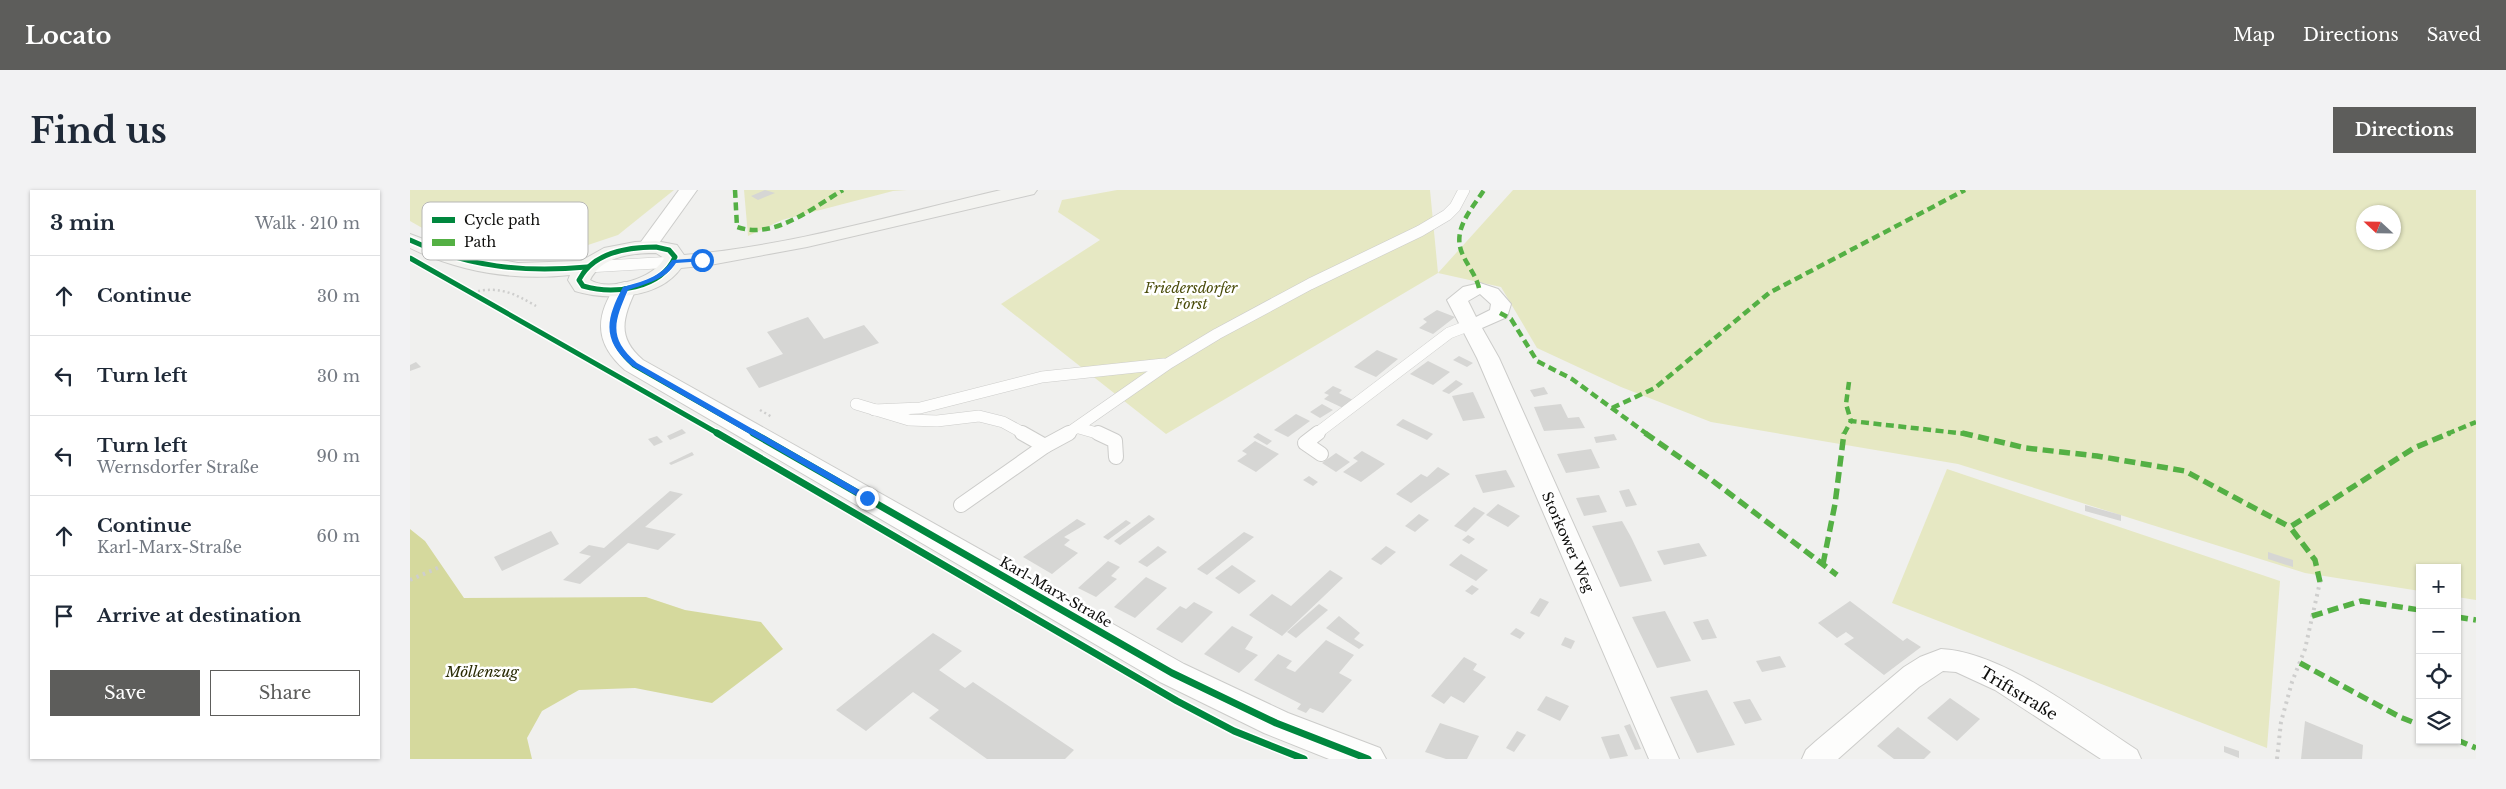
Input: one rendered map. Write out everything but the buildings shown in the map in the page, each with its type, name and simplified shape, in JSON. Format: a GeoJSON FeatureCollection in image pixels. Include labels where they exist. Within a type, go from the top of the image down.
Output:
{"type":"FeatureCollection","features":[{"type":"Feature","properties":{"kind":"main road"},"geometry":{"type":"LineString","coordinates":[[674,262],[710,259],[760,250],[1027,190]]}},
{"type":"Feature","properties":{"kind":"main road"},"geometry":{"type":"LineString","coordinates":[[410,240],[422,245]]}},
{"type":"Feature","properties":{"kind":"main road"},"geometry":{"type":"LineString","coordinates":[[454,260],[477,265],[540,270],[587,267],[608,255],[647,246],[670,250],[675,257],[670,268],[652,280],[625,289],[599,291],[583,286],[579,280],[587,267]]}},
{"type":"Feature","properties":{"kind":"street"},"geometry":{"type":"LineString","coordinates":[[647,246],[688,190]]}},
{"type":"Feature","properties":{"kind":"street","name":"Karl-Marx-Straße"},"geometry":{"type":"LineString","coordinates":[[625,289],[613,317],[613,335],[621,353],[634,365],[751,418],[1181,677],[1276,723],[1368,759]]}},
{"type":"Feature","properties":{"kind":"street","name":"Storkower Weg"},"geometry":{"type":"LineString","coordinates":[[1470,325],[1488,358],[1664,759]]}},
{"type":"Feature","properties":{"kind":"street","name":"Triftstraße"},"geometry":{"type":"LineString","coordinates":[[1817,759],[1871,709],[1926,666],[1941,660],[1955,659],[2000,679],[2126,759]]}},
{"type":"Feature","properties":{"kind":"lane"},"geometry":{"type":"LineString","coordinates":[[961,505],[1045,446],[1079,428],[1169,363],[1257,311],[1420,231],[1447,215],[1455,206],[1464,190]]}},
{"type":"Feature","properties":{"kind":"lane"},"geometry":{"type":"LineString","coordinates":[[587,267],[674,262]]}},
{"type":"Feature","properties":{"kind":"lane"},"geometry":{"type":"LineString","coordinates":[[1321,454],[1305,443],[1449,333],[1470,325]]}},
{"type":"Feature","properties":{"kind":"lane"},"geometry":{"type":"LineString","coordinates":[[874,410],[917,409],[985,389],[1041,377],[1100,370],[1134,370],[1169,363]]}},
{"type":"Feature","properties":{"kind":"lane"},"geometry":{"type":"LineString","coordinates":[[856,404],[910,420],[937,420],[979,416],[1003,422],[1045,446]]}},
{"type":"Feature","properties":{"kind":"lane"},"geometry":{"type":"LineString","coordinates":[[1079,428],[1093,431],[1115,441],[1116,457]]}},
{"type":"Feature","properties":{"kind":"path"},"geometry":{"type":"LineString","coordinates":[[474,292],[491,287],[502,288],[536,306]]}},
{"type":"Feature","properties":{"kind":"path"},"geometry":{"type":"LineString","coordinates":[[751,418],[772,417]]}},
{"type":"Feature","properties":{"kind":"path"},"geometry":{"type":"LineString","coordinates":[[410,580],[442,566]]}},
{"type":"Feature","properties":{"kind":"path"},"geometry":{"type":"LineString","coordinates":[[2277,759],[2281,722],[2292,682],[2305,649],[2320,582]]}},
{"type":"Feature","properties":{"kind":"green space"},"geometry":{"type":"Polygon","coordinates":[[[410,190],[674,190],[618,235],[588,245],[588,202],[422,202],[422,228],[410,221],[410,190]]]}},
{"type":"Feature","properties":{"kind":"green space"},"geometry":{"type":"Polygon","coordinates":[[[744,190],[907,190],[893,191],[782,220],[748,236],[744,190]]]}},
{"type":"Feature","properties":{"kind":"green space","name":"Friedersdorfer Forst"},"geometry":{"type":"Polygon","coordinates":[[[1117,190],[1430,190],[1438,273],[1166,434],[1001,304],[1100,240],[1058,212],[1062,200],[1117,190]]]}},
{"type":"Feature","properties":{"kind":"green space"},"geometry":{"type":"Polygon","coordinates":[[[1513,190],[2476,190],[2476,600],[2461,598],[2461,564],[2416,564],[2416,590],[2305,573],[1958,464],[1711,422],[1621,387],[1537,348],[1501,287],[1438,273],[1513,190]]]}},
{"type":"Feature","properties":{"kind":"green space"},"geometry":{"type":"Polygon","coordinates":[[[1947,469],[2280,581],[2267,748],[1892,603],[1947,469]]]}},
{"type":"Feature","properties":{"kind":"water","name":"Möllenzug"},"geometry":{"type":"Polygon","coordinates":[[[410,529],[425,541],[464,598],[646,597],[685,610],[761,622],[783,649],[712,703],[635,688],[579,690],[542,711],[527,738],[532,759],[410,759],[410,529]]]}},
{"type":"Feature","properties":{"kind":"marked path"},"geometry":{"type":"LineString","coordinates":[[735,190],[737,227],[749,231],[762,231],[776,227],[843,190]]}},
{"type":"Feature","properties":{"kind":"marked path"},"geometry":{"type":"LineString","coordinates":[[1479,288],[1474,274],[1462,253],[1459,235],[1461,227],[1484,190]]}},
{"type":"Feature","properties":{"kind":"marked path"},"geometry":{"type":"LineString","coordinates":[[1612,408],[1655,388],[1769,293],[1965,190]]}},
{"type":"Feature","properties":{"kind":"marked path"},"geometry":{"type":"LineString","coordinates":[[1500,313],[1511,319],[1537,361],[1572,379],[1709,478],[1837,575]]}},
{"type":"Feature","properties":{"kind":"marked path"},"geometry":{"type":"LineString","coordinates":[[1849,382],[1846,404],[1851,421],[1953,431],[2026,448],[2097,456],[2185,471],[2290,527]]}},
{"type":"Feature","properties":{"kind":"marked path"},"geometry":{"type":"LineString","coordinates":[[1823,564],[1835,504],[1844,433],[1851,421]]}},
{"type":"Feature","properties":{"kind":"marked path"},"geometry":{"type":"LineString","coordinates":[[2320,582],[2315,560],[2290,527],[2414,448],[2476,422]]}},
{"type":"Feature","properties":{"kind":"marked path"},"geometry":{"type":"LineString","coordinates":[[2312,616],[2361,601],[2416,609]]}},
{"type":"Feature","properties":{"kind":"marked path"},"geometry":{"type":"LineString","coordinates":[[2461,618],[2476,620]]}},
{"type":"Feature","properties":{"kind":"marked path"},"geometry":{"type":"LineString","coordinates":[[2300,663],[2400,717],[2416,723]]}},
{"type":"Feature","properties":{"kind":"marked path"},"geometry":{"type":"LineString","coordinates":[[2461,742],[2476,748]]}},
{"type":"Feature","properties":{"kind":"cycle path"},"geometry":{"type":"LineString","coordinates":[[410,240],[422,246]]}},
{"type":"Feature","properties":{"kind":"cycle path"},"geometry":{"type":"LineString","coordinates":[[656,247],[669,250],[675,257],[671,267],[662,275],[649,282],[620,289],[606,290],[583,286],[579,280],[591,263],[601,257],[623,250],[656,247]]}},
{"type":"Feature","properties":{"kind":"cycle path"},"geometry":{"type":"LineString","coordinates":[[410,258],[536,328],[1177,701],[1234,731],[1304,759]]}},
{"type":"Feature","properties":{"kind":"cycle path"},"geometry":{"type":"LineString","coordinates":[[460,260],[496,268],[518,270],[587,267]]}},
{"type":"Feature","properties":{"kind":"cycle path"},"geometry":{"type":"LineString","coordinates":[[625,289],[616,310],[612,330],[617,348],[634,365],[1172,673],[1276,723],[1368,759]]}},
{"type":"Feature","properties":{"kind":"route"},"geometry":{"type":"LineString","coordinates":[[702,260],[674,262],[670,268],[652,280],[625,289],[613,317],[612,326],[616,345],[621,353],[634,365],[867,498]]}}]}
